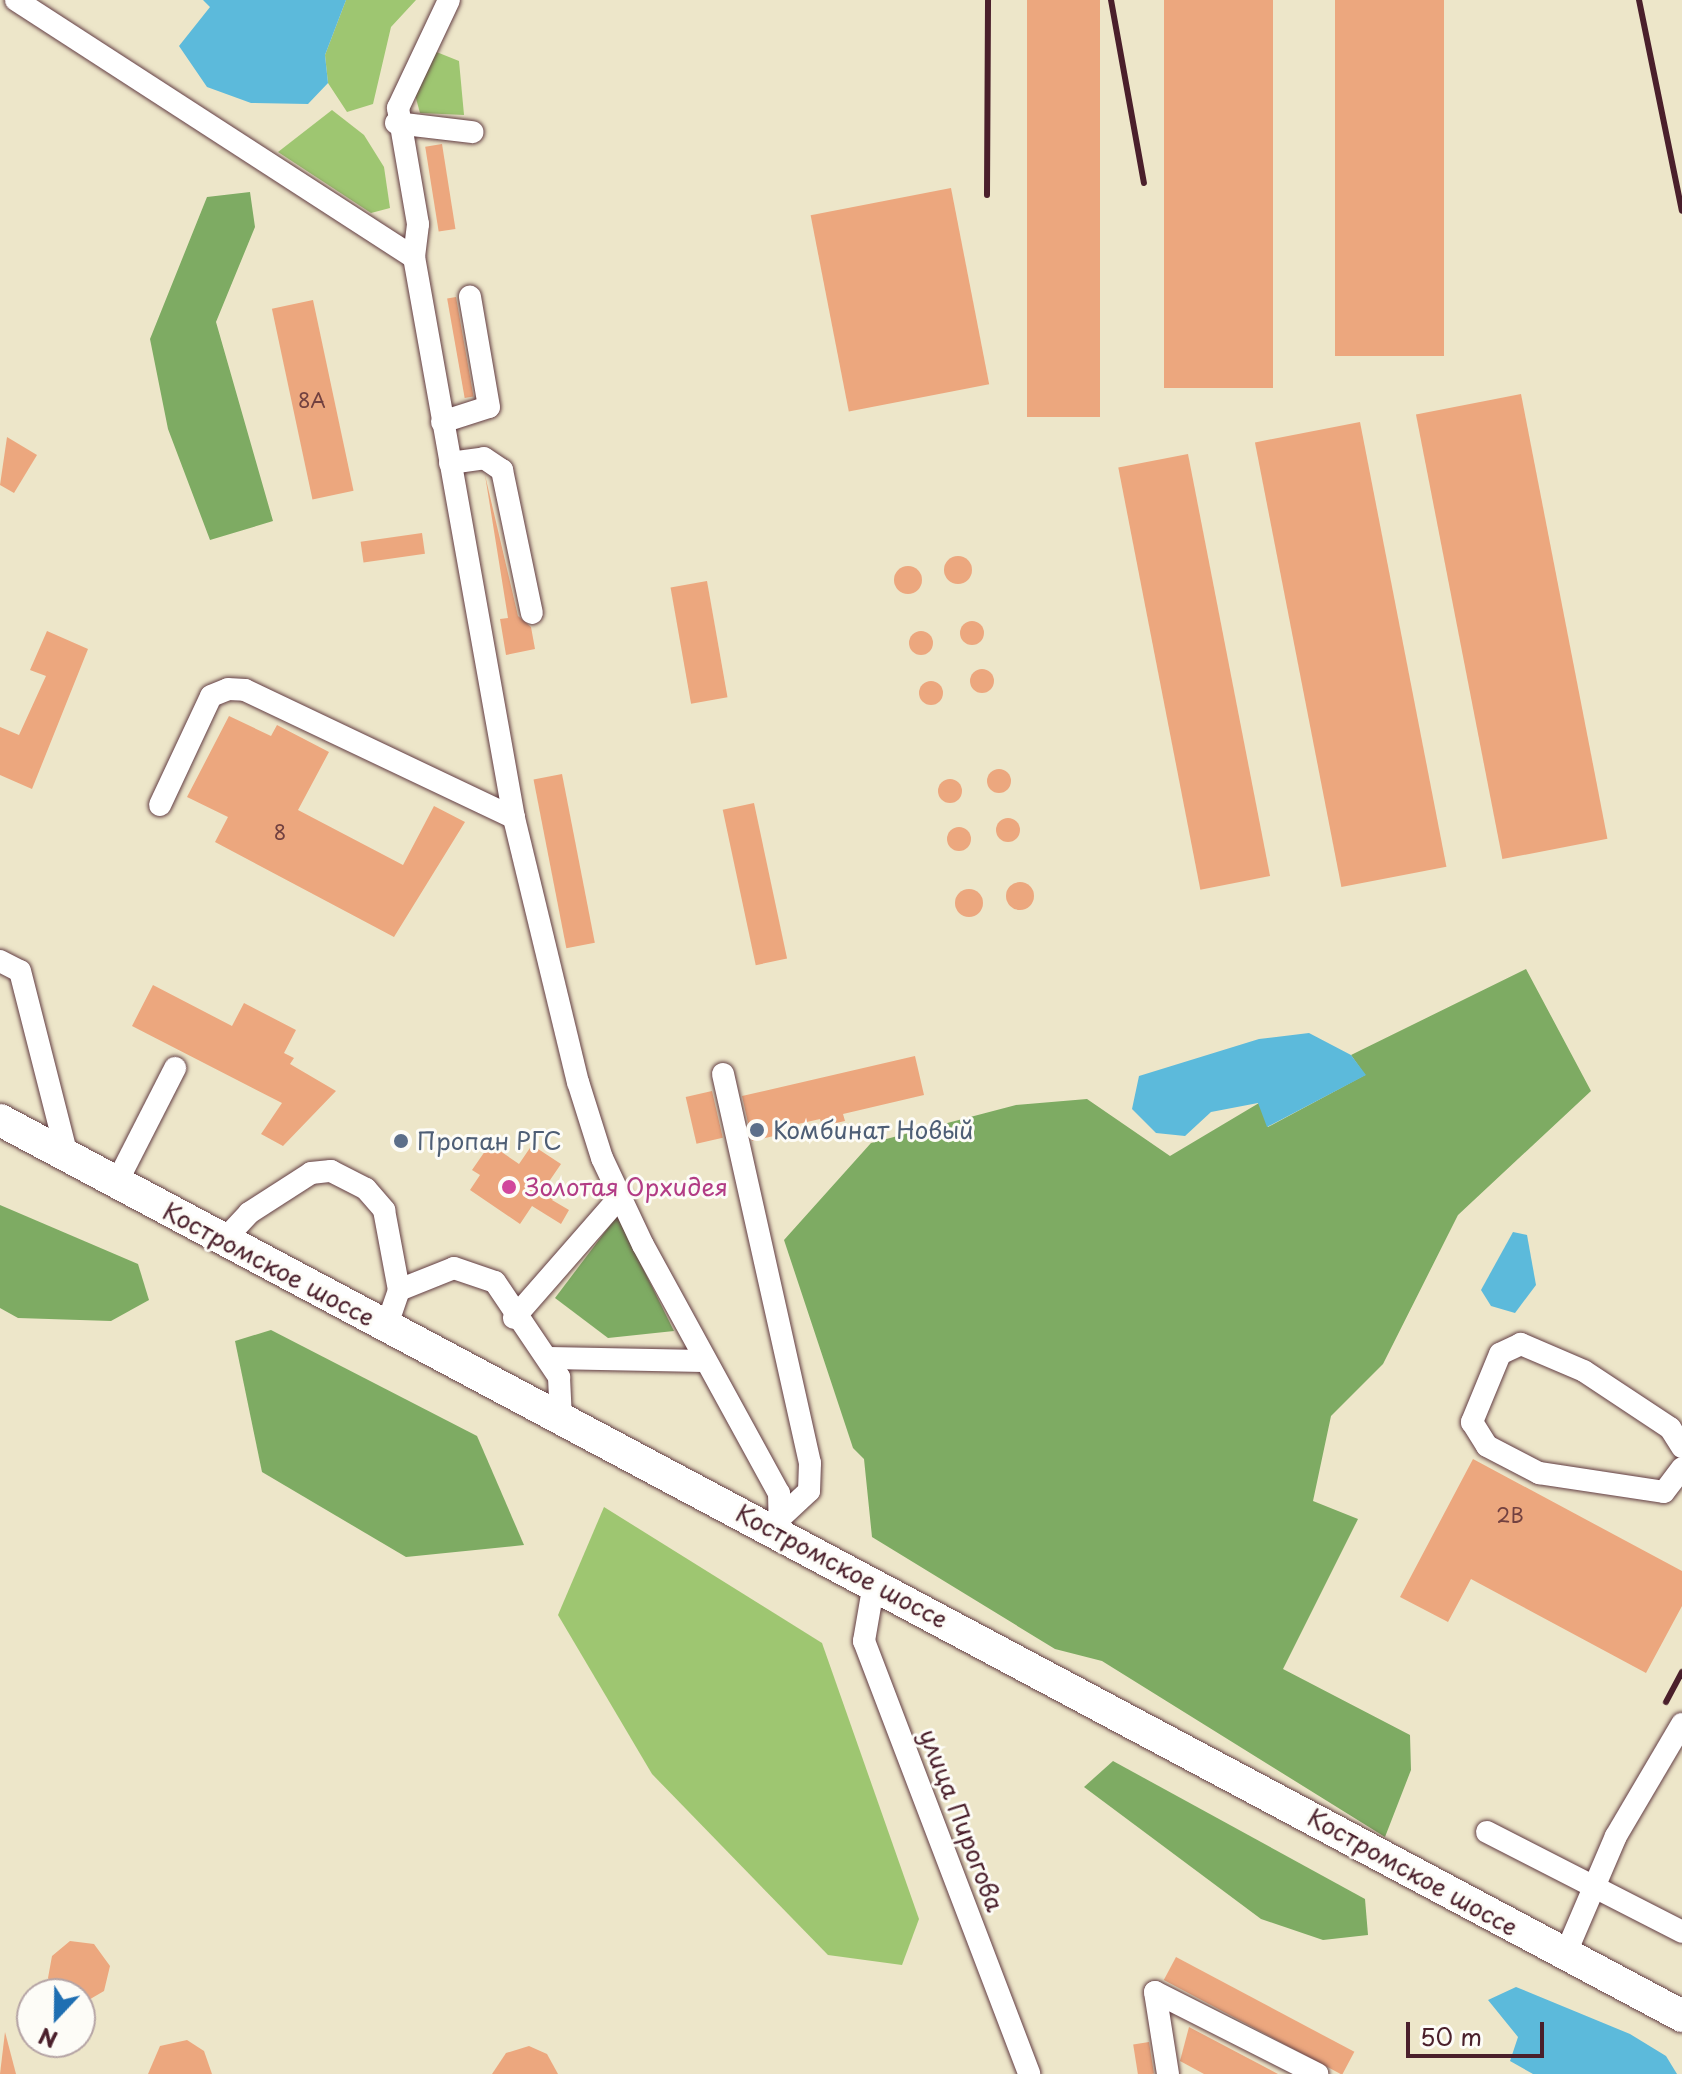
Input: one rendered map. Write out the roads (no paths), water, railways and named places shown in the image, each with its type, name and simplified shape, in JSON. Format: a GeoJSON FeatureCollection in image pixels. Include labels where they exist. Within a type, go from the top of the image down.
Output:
{"type":"FeatureCollection","features":[{"type":"Feature","properties":{"kind":"highway","name":"Костромское шоссе"},"geometry":{"type":"LineString","coordinates":[[0,1120],[561,1420],[781,1525],[874,1583],[1682,2016]]}},
{"type":"Feature","properties":{"kind":"street"},"geometry":{"type":"LineString","coordinates":[[16,0],[414,257]]}},
{"type":"Feature","properties":{"kind":"street"},"geometry":{"type":"LineString","coordinates":[[449,0],[419,53],[396,123],[418,224],[414,257],[514,818],[578,1082],[620,1197],[705,1361],[773,1479],[781,1525]]}},
{"type":"Feature","properties":{"kind":"street"},"geometry":{"type":"LineString","coordinates":[[396,123],[472,132]]}},
{"type":"Feature","properties":{"kind":"street"},"geometry":{"type":"LineString","coordinates":[[442,422],[489,407],[470,297]]}},
{"type":"Feature","properties":{"kind":"street"},"geometry":{"type":"LineString","coordinates":[[450,463],[484,458],[502,470],[532,613]]}},
{"type":"Feature","properties":{"kind":"street"},"geometry":{"type":"LineString","coordinates":[[160,805],[211,696],[228,689],[245,690],[514,818]]}},
{"type":"Feature","properties":{"kind":"street"},"geometry":{"type":"LineString","coordinates":[[0,961],[20,971],[67,1155]]}},
{"type":"Feature","properties":{"kind":"street"},"geometry":{"type":"LineString","coordinates":[[117,1182],[175,1068]]}},
{"type":"Feature","properties":{"kind":"street"},"geometry":{"type":"LineString","coordinates":[[723,1074],[810,1463],[809,1491],[781,1525]]}},
{"type":"Feature","properties":{"kind":"street"},"geometry":{"type":"LineString","coordinates":[[224,1240],[296,1182],[331,1171],[366,1189],[384,1210],[399,1290],[386,1327]]}},
{"type":"Feature","properties":{"kind":"street"},"geometry":{"type":"LineString","coordinates":[[514,1318],[620,1197]]}},
{"type":"Feature","properties":{"kind":"street"},"geometry":{"type":"LineString","coordinates":[[399,1290],[454,1268],[477,1271],[495,1282],[514,1318],[548,1358],[563,1396],[561,1420]]}},
{"type":"Feature","properties":{"kind":"street"},"geometry":{"type":"LineString","coordinates":[[1682,1447],[1670,1428],[1584,1371],[1521,1344],[1500,1354],[1472,1422],[1487,1446],[1539,1473],[1664,1492],[1682,1471]]}},
{"type":"Feature","properties":{"kind":"street"},"geometry":{"type":"LineString","coordinates":[[548,1358],[705,1361]]}},
{"type":"Feature","properties":{"kind":"street","name":"улица Пирогова"},"geometry":{"type":"LineString","coordinates":[[874,1583],[864,1641],[1029,2074]]}},
{"type":"Feature","properties":{"kind":"street"},"geometry":{"type":"LineString","coordinates":[[1565,1955],[1592,1885],[1682,1724]]}},
{"type":"Feature","properties":{"kind":"street"},"geometry":{"type":"LineString","coordinates":[[1487,1832],[1682,1932]]}},
{"type":"Feature","properties":{"kind":"street"},"geometry":{"type":"LineString","coordinates":[[1168,2074],[1155,1992],[1317,2074]]}},
{"type":"Feature","properties":{"kind":"water"},"geometry":{"type":"Polygon","coordinates":[[[203,0],[346,0],[325,55],[328,83],[308,104],[251,103],[207,87],[179,46],[210,7],[203,0]]]}},
{"type":"Feature","properties":{"kind":"water"},"geometry":{"type":"Polygon","coordinates":[[[1309,1033],[1351,1055],[1366,1075],[1267,1127],[1258,1103],[1211,1112],[1185,1136],[1156,1133],[1132,1109],[1139,1076],[1259,1039],[1309,1033]]]}},
{"type":"Feature","properties":{"kind":"water"},"geometry":{"type":"Polygon","coordinates":[[[1513,1232],[1527,1235],[1536,1285],[1515,1313],[1491,1306],[1481,1290],[1513,1232]]]}},
{"type":"Feature","properties":{"kind":"water"},"geometry":{"type":"Polygon","coordinates":[[[1516,1987],[1630,2034],[1666,2056],[1677,2074],[1533,2074],[1510,2061],[1518,2037],[1488,2000],[1516,1987]]]}},
{"type":"Feature","properties":{"kind":"railway"},"geometry":{"type":"LineString","coordinates":[[987,195],[988,0]]}},
{"type":"Feature","properties":{"kind":"railway"},"geometry":{"type":"LineString","coordinates":[[1111,0],[1144,183]]}},
{"type":"Feature","properties":{"kind":"railway"},"geometry":{"type":"LineString","coordinates":[[1639,0],[1682,211]]}},
{"type":"Feature","properties":{"kind":"railway"},"geometry":{"type":"LineString","coordinates":[[1666,1702],[1682,1672]]}},
{"type":"Feature","properties":{"kind":"place","name":"Комбинат Новый"},"geometry":{"type":"Point","coordinates":[757,1130]}},
{"type":"Feature","properties":{"kind":"place","name":"Пропан РГС"},"geometry":{"type":"Point","coordinates":[401,1141]}},
{"type":"Feature","properties":{"kind":"place","name":"Золотая Орхидея"},"geometry":{"type":"Point","coordinates":[509,1187]}}]}
